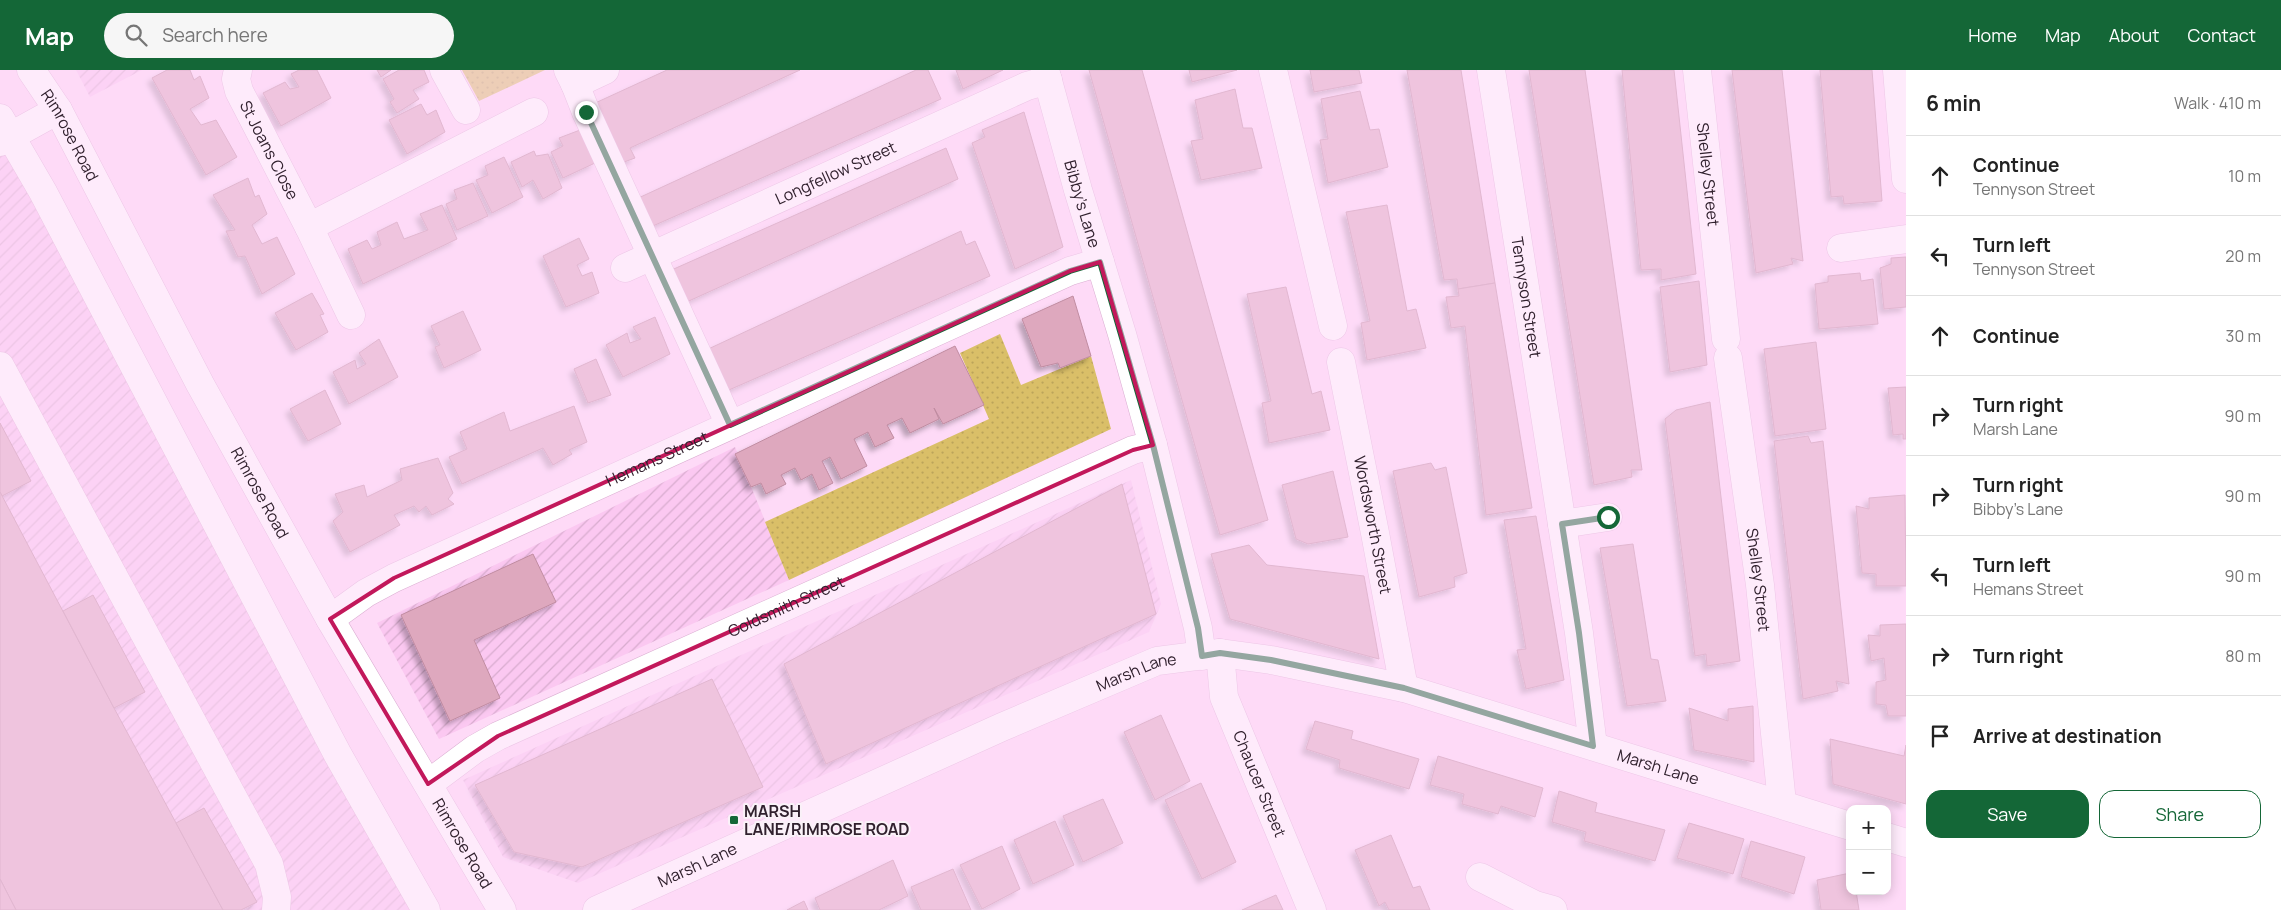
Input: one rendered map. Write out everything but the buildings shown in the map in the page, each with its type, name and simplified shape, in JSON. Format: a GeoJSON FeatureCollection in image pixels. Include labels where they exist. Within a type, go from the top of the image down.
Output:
{"type":"FeatureCollection","features":[{"type":"Feature","properties":{"kind":"main road","name":"Rimrose Road"},"geometry":{"type":"LineString","coordinates":[[31,70],[58,110],[200,384],[330,619],[502,910]]}},
{"type":"Feature","properties":{"kind":"main road","name":"St Joans Close"},"geometry":{"type":"LineString","coordinates":[[238,70],[236,79],[239,91],[309,227],[351,315]]}},
{"type":"Feature","properties":{"kind":"main road"},"geometry":{"type":"LineString","coordinates":[[444,70],[466,110]]}},
{"type":"Feature","properties":{"kind":"main road"},"geometry":{"type":"LineString","coordinates":[[605,70],[571,77],[730,425]]}},
{"type":"Feature","properties":{"kind":"main road"},"geometry":{"type":"LineString","coordinates":[[1273,70],[1333,326]]}},
{"type":"Feature","properties":{"kind":"main road","name":"Tennyson Street"},"geometry":{"type":"LineString","coordinates":[[1491,70],[1579,633],[1593,746]]}},
{"type":"Feature","properties":{"kind":"main road","name":"Shelley Street"},"geometry":{"type":"LineString","coordinates":[[1697,70],[1727,348],[1760,585],[1782,803]]}},
{"type":"Feature","properties":{"kind":"main road"},"geometry":{"type":"LineString","coordinates":[[1897,70],[1906,178]]}},
{"type":"Feature","properties":{"kind":"main road","name":"Longfellow Street"},"geometry":{"type":"LineString","coordinates":[[625,268],[1027,86],[1047,75]]}},
{"type":"Feature","properties":{"kind":"main road","name":"Bibby's Lane"},"geometry":{"type":"LineString","coordinates":[[1047,75],[1078,190],[1153,445],[1198,628],[1211,654]]}},
{"type":"Feature","properties":{"kind":"main road"},"geometry":{"type":"LineString","coordinates":[[58,110],[4,132],[42,192],[338,755],[426,910]]}},
{"type":"Feature","properties":{"kind":"main road"},"geometry":{"type":"LineString","coordinates":[[309,227],[534,112]]}},
{"type":"Feature","properties":{"kind":"main road"},"geometry":{"type":"LineString","coordinates":[[1841,248],[1906,239]]}},
{"type":"Feature","properties":{"kind":"main road","name":"Hemans Street"},"geometry":{"type":"LineString","coordinates":[[330,619],[349,604],[394,578],[1070,271],[1100,262]]}},
{"type":"Feature","properties":{"kind":"main road","name":"Wordsworth Street"},"geometry":{"type":"LineString","coordinates":[[1341,362],[1376,533],[1404,688]]}},
{"type":"Feature","properties":{"kind":"main road"},"geometry":{"type":"LineString","coordinates":[[0,366],[269,864],[277,896],[276,910]]}},
{"type":"Feature","properties":{"kind":"main road","name":"Goldsmith Street"},"geometry":{"type":"LineString","coordinates":[[428,784],[475,749],[498,736],[1124,454],[1153,445]]}},
{"type":"Feature","properties":{"kind":"main road"},"geometry":{"type":"LineString","coordinates":[[1562,524],[1608,517]]}},
{"type":"Feature","properties":{"kind":"main road","name":"Marsh Lane"},"geometry":{"type":"LineString","coordinates":[[597,910],[975,739],[1157,661],[1211,654],[1271,660],[1404,688],[1782,803],[1846,825]]}},
{"type":"Feature","properties":{"kind":"main road","name":"Chaucer Street"},"geometry":{"type":"LineString","coordinates":[[1211,654],[1224,696],[1312,910]]}},
{"type":"Feature","properties":{"kind":"main road"},"geometry":{"type":"LineString","coordinates":[[1891,839],[1906,843]]}},
{"type":"Feature","properties":{"kind":"main road"},"geometry":{"type":"LineString","coordinates":[[1480,877],[1535,905],[1553,910]]}},
{"type":"Feature","properties":{"kind":"highlighted area"},"geometry":{"type":"Polygon","coordinates":[[[1100,262],[1153,445],[1133,450],[498,736],[428,784],[330,619],[394,578],[1070,271],[1100,262]]]}},
{"type":"Feature","properties":{"kind":"shaded area"},"geometry":{"type":"Polygon","coordinates":[[[76,70],[142,70],[90,97],[76,70]]]}},
{"type":"Feature","properties":{"kind":"shaded area"},"geometry":{"type":"Polygon","coordinates":[[[462,70],[545,70],[479,101],[462,70]]]}},
{"type":"Feature","properties":{"kind":"shaded area"},"geometry":{"type":"Polygon","coordinates":[[[0,118],[426,910],[0,910],[0,118]]]}},
{"type":"Feature","properties":{"kind":"shaded area"},"geometry":{"type":"Polygon","coordinates":[[[1000,334],[1021,385],[1091,356],[1111,429],[789,580],[765,522],[989,419],[960,353],[1000,334]]]}},
{"type":"Feature","properties":{"kind":"shaded area"},"geometry":{"type":"Polygon","coordinates":[[[735,447],[789,580],[439,739],[377,623],[735,447]]]}},
{"type":"Feature","properties":{"kind":"shaded area"},"geometry":{"type":"Polygon","coordinates":[[[1131,480],[1161,604],[1149,632],[578,883],[503,857],[463,780],[1131,480]]]}},
{"type":"Feature","properties":{"kind":"place","name":"MARSH LANE/RIMROSE ROAD"},"geometry":{"type":"Point","coordinates":[734,820]}},
{"type":"Feature","properties":{"kind":"route"},"geometry":{"type":"LineString","coordinates":[[586,112],[730,425],[1070,271],[1100,262],[1153,445],[1198,628],[1202,656],[1220,653],[1271,660],[1404,688],[1593,746],[1579,633],[1562,524],[1608,517]]}}]}
